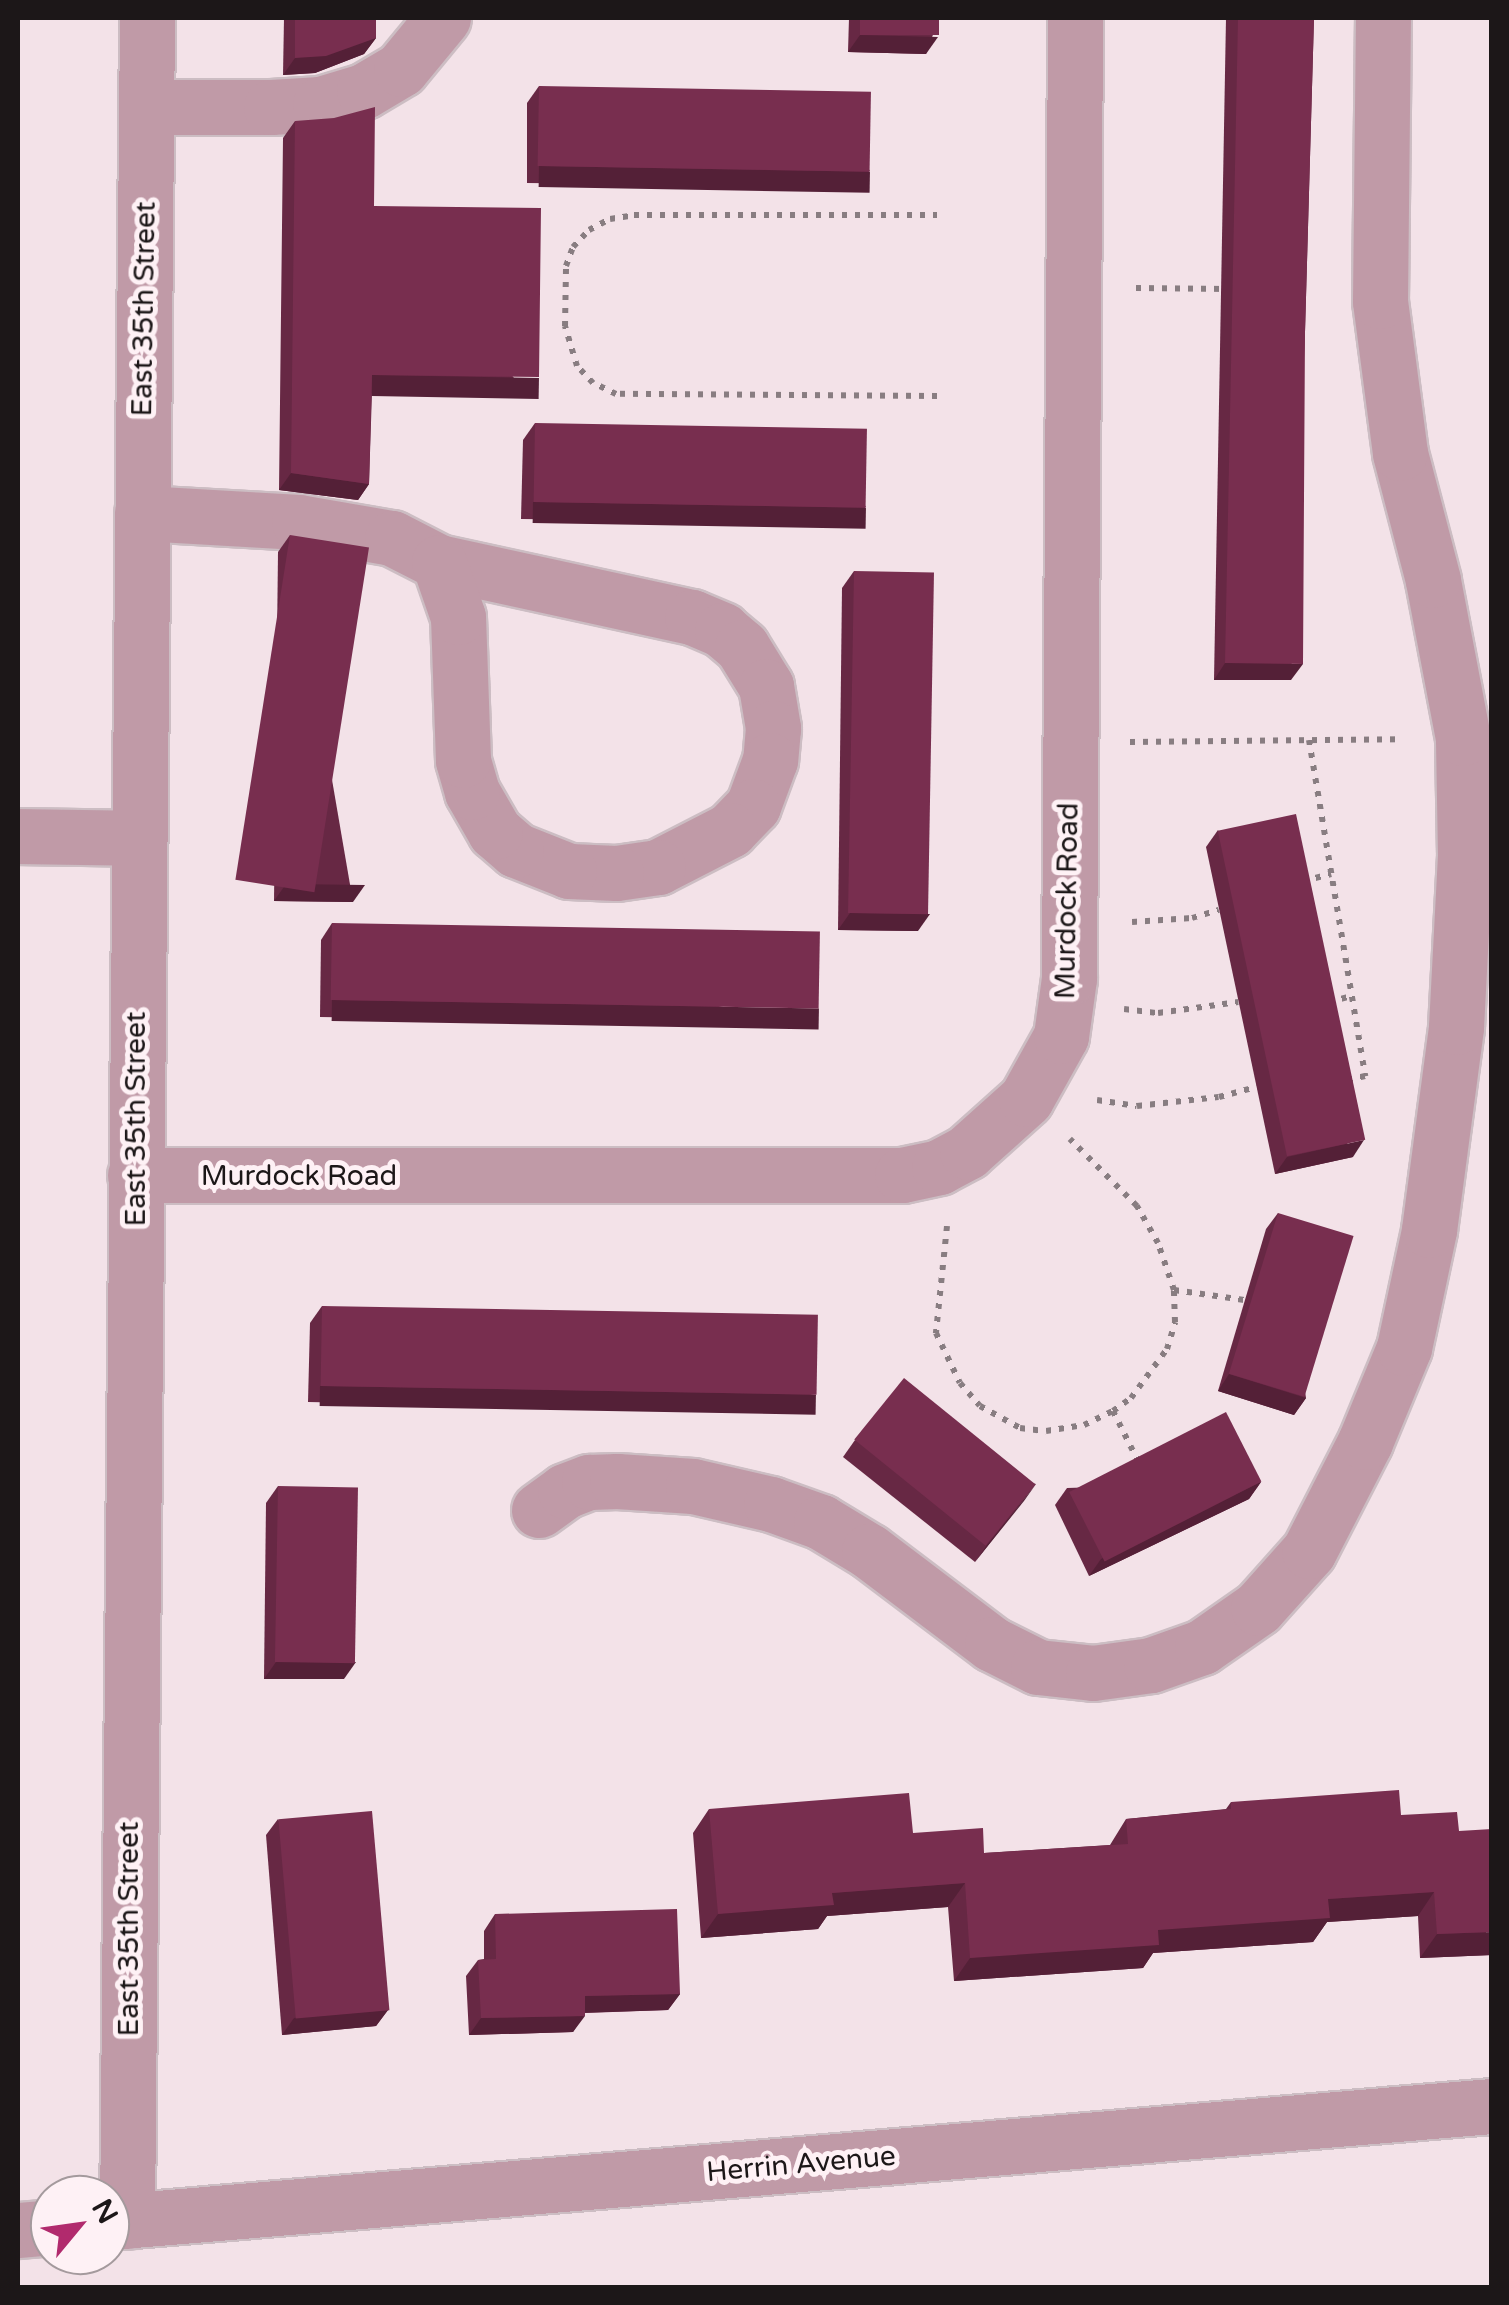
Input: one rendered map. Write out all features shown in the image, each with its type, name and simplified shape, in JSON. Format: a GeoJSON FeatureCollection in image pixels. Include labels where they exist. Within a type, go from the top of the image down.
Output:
{"type":"FeatureCollection","features":[{"type":"Feature","properties":{"kind":"street","name":"East 35th Street"},"geometry":{"type":"LineString","coordinates":[[119,2175],[135,1175],[147,18]]}},
{"type":"Feature","properties":{"kind":"street"},"geometry":{"type":"LineString","coordinates":[[146,107],[320,104],[364,91],[400,69],[444,18]]}},
{"type":"Feature","properties":{"kind":"street","name":"Murdock Road"},"geometry":{"type":"LineString","coordinates":[[135,1175],[829,1178],[902,1174],[940,1167],[967,1152],[1026,1099],[1061,1036],[1069,978],[1075,18]]}},
{"type":"Feature","properties":{"kind":"street"},"geometry":{"type":"LineString","coordinates":[[538,1510],[589,1482],[617,1481],[693,1486],[771,1504],[821,1522],[869,1551],[992,1644],[1038,1667],[1093,1673],[1151,1665],[1202,1647],[1258,1608],[1309,1551],[1366,1442],[1404,1348],[1429,1230],[1456,1026],[1465,855],[1463,738],[1433,580],[1400,453],[1380,301],[1383,18]]}},
{"type":"Feature","properties":{"kind":"street"},"geometry":{"type":"LineString","coordinates":[[142,513],[299,522],[392,538],[439,562],[692,617],[722,630],[742,646],[766,686],[773,728],[770,760],[753,806],[730,830],[658,867],[616,873],[569,871],[516,850],[496,832],[472,792],[463,760],[458,617],[439,562]]}},
{"type":"Feature","properties":{"kind":"street"},"geometry":{"type":"LineString","coordinates":[[18,836],[138,838]]}},
{"type":"Feature","properties":{"kind":"street","name":"Herrin Avenue"},"geometry":{"type":"LineString","coordinates":[[130,2220],[1492,2106]]}},
{"type":"Feature","properties":{"kind":"path"},"geometry":{"type":"LineString","coordinates":[[937,215],[634,215],[610,219],[589,230],[574,246],[566,266],[565,326],[577,366],[593,383],[635,398],[937,396]]}},
{"type":"Feature","properties":{"kind":"path"},"geometry":{"type":"LineString","coordinates":[[1134,288],[1234,289]]}},
{"type":"Feature","properties":{"kind":"path"},"geometry":{"type":"LineString","coordinates":[[1130,742],[1463,738]]}},
{"type":"Feature","properties":{"kind":"path"},"geometry":{"type":"LineString","coordinates":[[1309,740],[1365,1076],[1336,1082]]}},
{"type":"Feature","properties":{"kind":"path"},"geometry":{"type":"LineString","coordinates":[[1294,884],[1331,874]]}},
{"type":"Feature","properties":{"kind":"path"},"geometry":{"type":"LineString","coordinates":[[1126,923],[1192,918],[1219,910]]}},
{"type":"Feature","properties":{"kind":"path"},"geometry":{"type":"LineString","coordinates":[[1320,1004],[1352,996]]}},
{"type":"Feature","properties":{"kind":"path"},"geometry":{"type":"LineString","coordinates":[[1117,1008],[1158,1013],[1238,1002]]}},
{"type":"Feature","properties":{"kind":"path"},"geometry":{"type":"LineString","coordinates":[[1086,1097],[1137,1106],[1218,1097],[1257,1087]]}},
{"type":"Feature","properties":{"kind":"path"},"geometry":{"type":"LineString","coordinates":[[948,1215],[936,1333],[960,1383],[980,1406],[1020,1428],[1046,1431],[1084,1425],[1113,1411],[1131,1398],[1167,1348],[1174,1322],[1174,1290],[1169,1267],[1136,1206],[1066,1134]]}},
{"type":"Feature","properties":{"kind":"path"},"geometry":{"type":"LineString","coordinates":[[1174,1290],[1244,1300]]}},
{"type":"Feature","properties":{"kind":"path"},"geometry":{"type":"LineString","coordinates":[[1113,1411],[1139,1465]]}},
{"type":"Feature","properties":{"kind":"building"},"geometry":{"type":"Polygon","coordinates":[[[295,18],[376,18],[376,38],[326,56],[295,58],[295,18]]]}},
{"type":"Feature","properties":{"kind":"building"},"geometry":{"type":"Polygon","coordinates":[[[860,18],[939,18],[939,35],[860,35],[860,18]]]}},
{"type":"Feature","properties":{"kind":"building"},"geometry":{"type":"Polygon","coordinates":[[[1238,18],[1314,18],[1305,332],[1303,664],[1225,663],[1238,18]]]}},
{"type":"Feature","properties":{"kind":"building"},"geometry":{"type":"Polygon","coordinates":[[[539,86],[871,92],[870,172],[538,166],[539,86]]]}},
{"type":"Feature","properties":{"kind":"building"},"geometry":{"type":"Polygon","coordinates":[[[375,107],[374,206],[541,208],[539,377],[372,375],[369,484],[291,473],[295,121],[334,118],[375,107]]]}},
{"type":"Feature","properties":{"kind":"building"},"geometry":{"type":"Polygon","coordinates":[[[535,423],[867,429],[866,508],[534,502],[535,423]]]}},
{"type":"Feature","properties":{"kind":"building"},"geometry":{"type":"Polygon","coordinates":[[[290,535],[369,548],[314,892],[235,880],[290,535]]]}},
{"type":"Feature","properties":{"kind":"building"},"geometry":{"type":"Polygon","coordinates":[[[854,571],[934,572],[928,914],[848,913],[854,571]]]}},
{"type":"Feature","properties":{"kind":"building"},"geometry":{"type":"Polygon","coordinates":[[[1296,814],[1365,1140],[1287,1156],[1218,831],[1296,814]]]}},
{"type":"Feature","properties":{"kind":"building"},"geometry":{"type":"Polygon","coordinates":[[[332,923],[820,932],[819,1009],[331,1000],[332,923]]]}},
{"type":"Feature","properties":{"kind":"building"},"geometry":{"type":"Polygon","coordinates":[[[1278,1213],[1354,1236],[1304,1397],[1229,1374],[1278,1213]]]}},
{"type":"Feature","properties":{"kind":"building"},"geometry":{"type":"Polygon","coordinates":[[[322,1306],[818,1315],[817,1395],[321,1386],[322,1306]]]}},
{"type":"Feature","properties":{"kind":"building"},"geometry":{"type":"Polygon","coordinates":[[[904,1378],[1035,1484],[986,1546],[854,1439],[904,1378]]]}},
{"type":"Feature","properties":{"kind":"building"},"geometry":{"type":"Polygon","coordinates":[[[1226,1412],[1261,1481],[1105,1561],[1069,1492],[1226,1412]]]}},
{"type":"Feature","properties":{"kind":"building"},"geometry":{"type":"Polygon","coordinates":[[[278,1486],[358,1487],[355,1663],[275,1662],[278,1486]]]}},
{"type":"Feature","properties":{"kind":"building"},"geometry":{"type":"Polygon","coordinates":[[[1399,1790],[1401,1815],[1457,1812],[1459,1831],[1492,1829],[1492,1932],[1437,1934],[1434,1892],[1328,1899],[1330,1918],[1158,1930],[1159,1945],[970,1958],[965,1883],[832,1893],[834,1905],[718,1914],[709,1809],[909,1793],[913,1833],[983,1828],[984,1853],[1128,1844],[1126,1819],[1231,1809],[1231,1802],[1399,1790]]]}},
{"type":"Feature","properties":{"kind":"building"},"geometry":{"type":"Polygon","coordinates":[[[372,1811],[389,2010],[296,2018],[278,1819],[372,1811]]]}},
{"type":"Feature","properties":{"kind":"building"},"geometry":{"type":"Polygon","coordinates":[[[677,1909],[680,1994],[585,1996],[585,2016],[481,2018],[478,1960],[496,1959],[495,1914],[677,1909]]]}}]}
